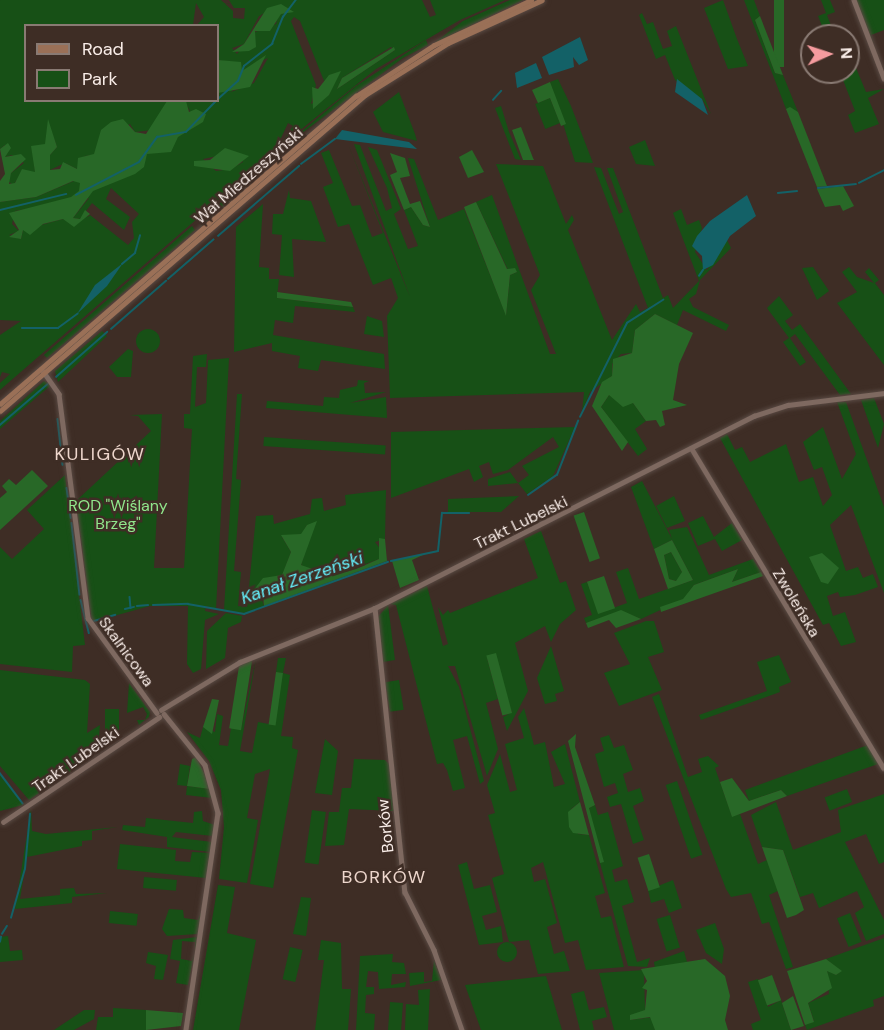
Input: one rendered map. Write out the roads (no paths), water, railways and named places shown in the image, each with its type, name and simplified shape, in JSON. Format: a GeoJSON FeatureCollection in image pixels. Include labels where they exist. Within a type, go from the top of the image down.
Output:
{"type":"FeatureCollection","features":[{"type":"Feature","properties":{"kind":"main road","name":"Wał Miedzeszyński"},"geometry":{"type":"LineString","coordinates":[[0,411],[43,370],[319,129],[422,52],[531,0]]}},
{"type":"Feature","properties":{"kind":"main road","name":"Wał Miedzeszyński"},"geometry":{"type":"LineString","coordinates":[[319,129],[429,53],[542,0]]}},
{"type":"Feature","properties":{"kind":"main road","name":"Wał Miedzeszyński"},"geometry":{"type":"LineString","coordinates":[[0,404],[43,370]]}},
{"type":"Feature","properties":{"kind":"street"},"geometry":{"type":"LineString","coordinates":[[854,0],[884,78]]}},
{"type":"Feature","properties":{"kind":"street","name":"Skalnicowa"},"geometry":{"type":"LineString","coordinates":[[43,370],[59,394],[88,618],[150,703],[206,766],[219,819],[186,1030]]}},
{"type":"Feature","properties":{"kind":"street","name":"Trakt Lubelski"},"geometry":{"type":"LineString","coordinates":[[1,821],[14,815],[176,703],[244,660],[375,608],[772,409],[884,393]]}},
{"type":"Feature","properties":{"kind":"street","name":"Zwoleńska"},"geometry":{"type":"LineString","coordinates":[[692,448],[884,768]]}},
{"type":"Feature","properties":{"kind":"street","name":"Borków"},"geometry":{"type":"LineString","coordinates":[[375,608],[405,892],[434,950],[462,1030]]}},
{"type":"Feature","properties":{"kind":"water"},"geometry":{"type":"Polygon","coordinates":[[[580,37],[588,60],[579,65],[573,57],[574,67],[549,75],[542,57],[580,37]]]}},
{"type":"Feature","properties":{"kind":"water"},"geometry":{"type":"Polygon","coordinates":[[[536,63],[542,78],[517,88],[515,73],[536,63]]]}},
{"type":"Feature","properties":{"kind":"water"},"geometry":{"type":"Polygon","coordinates":[[[677,79],[702,99],[708,115],[675,92],[677,79]]]}},
{"type":"Feature","properties":{"kind":"water"},"geometry":{"type":"Polygon","coordinates":[[[342,130],[409,142],[417,149],[335,139],[342,130]]]}},
{"type":"Feature","properties":{"kind":"water"},"geometry":{"type":"Polygon","coordinates":[[[747,195],[756,216],[730,236],[713,265],[703,270],[702,256],[692,246],[697,236],[710,221],[747,195]]]}},
{"type":"Feature","properties":{"kind":"water"},"geometry":{"type":"Polygon","coordinates":[[[123,263],[107,286],[77,314],[95,285],[123,263]]]}},
{"type":"Feature","properties":{"kind":"waterway"},"geometry":{"type":"LineString","coordinates":[[219,98],[238,81],[244,66],[272,44],[283,17],[296,0]]}},
{"type":"Feature","properties":{"kind":"waterway"},"geometry":{"type":"LineString","coordinates":[[493,100],[501,91]]}},
{"type":"Feature","properties":{"kind":"waterway"},"geometry":{"type":"LineString","coordinates":[[76,195],[139,162],[157,137],[186,132],[215,102]]}},
{"type":"Feature","properties":{"kind":"waterway"},"geometry":{"type":"LineString","coordinates":[[301,164],[335,139]]}},
{"type":"Feature","properties":{"kind":"waterway"},"geometry":{"type":"LineString","coordinates":[[218,236],[299,166]]}},
{"type":"Feature","properties":{"kind":"waterway","name":"Kanał Zerzeński"},"geometry":{"type":"LineString","coordinates":[[859,183],[884,170]]}},
{"type":"Feature","properties":{"kind":"waterway","name":"Kanał Zerzeński"},"geometry":{"type":"LineString","coordinates":[[818,188],[856,184]]}},
{"type":"Feature","properties":{"kind":"waterway","name":"Kanał Zerzeński"},"geometry":{"type":"LineString","coordinates":[[778,193],[797,191]]}},
{"type":"Feature","properties":{"kind":"waterway"},"geometry":{"type":"LineString","coordinates":[[0,210],[66,194]]}},
{"type":"Feature","properties":{"kind":"waterway"},"geometry":{"type":"LineString","coordinates":[[122,264],[135,253],[140,236]]}},
{"type":"Feature","properties":{"kind":"waterway"},"geometry":{"type":"LineString","coordinates":[[168,279],[213,240]]}},
{"type":"Feature","properties":{"kind":"waterway","name":"Kanał Zerzeński"},"geometry":{"type":"LineString","coordinates":[[699,276],[703,270]]}},
{"type":"Feature","properties":{"kind":"waterway"},"geometry":{"type":"LineString","coordinates":[[111,329],[166,281]]}},
{"type":"Feature","properties":{"kind":"waterway","name":"Kanał Zerzeński"},"geometry":{"type":"LineString","coordinates":[[580,417],[627,323],[663,300]]}},
{"type":"Feature","properties":{"kind":"waterway"},"geometry":{"type":"LineString","coordinates":[[22,328],[58,328],[77,314]]}},
{"type":"Feature","properties":{"kind":"waterway"},"geometry":{"type":"LineString","coordinates":[[56,377],[107,332]]}},
{"type":"Feature","properties":{"kind":"waterway"},"geometry":{"type":"LineString","coordinates":[[0,425],[49,383]]}},
{"type":"Feature","properties":{"kind":"waterway","name":"Kanał Zerzeński"},"geometry":{"type":"LineString","coordinates":[[58,419],[63,465]]}},
{"type":"Feature","properties":{"kind":"waterway","name":"Kanał Zerzeński"},"geometry":{"type":"LineString","coordinates":[[528,495],[557,475],[578,421]]}},
{"type":"Feature","properties":{"kind":"waterway","name":"Kanał Zerzeński"},"geometry":{"type":"LineString","coordinates":[[67,488],[71,518]]}},
{"type":"Feature","properties":{"kind":"waterway","name":"Kanał Zerzeński"},"geometry":{"type":"LineString","coordinates":[[391,561],[438,551],[442,513],[469,513]]}},
{"type":"Feature","properties":{"kind":"waterway","name":"Kanał Zerzeński"},"geometry":{"type":"LineString","coordinates":[[72,523],[80,595]]}},
{"type":"Feature","properties":{"kind":"waterway","name":"Kanał Zerzeński"},"geometry":{"type":"LineString","coordinates":[[153,605],[188,604],[244,614],[388,562]]}},
{"type":"Feature","properties":{"kind":"waterway","name":"Kanał Zerzeński"},"geometry":{"type":"LineString","coordinates":[[130,597],[131,608]]}},
{"type":"Feature","properties":{"kind":"waterway","name":"Kanał Zerzeński"},"geometry":{"type":"LineString","coordinates":[[81,600],[89,633]]}},
{"type":"Feature","properties":{"kind":"waterway","name":"Kanał Zerzeński"},"geometry":{"type":"LineString","coordinates":[[137,606],[148,605]]}},
{"type":"Feature","properties":{"kind":"waterway","name":"Kanał Zerzeński"},"geometry":{"type":"LineString","coordinates":[[125,609],[134,607]]}},
{"type":"Feature","properties":{"kind":"waterway","name":"Kanał Zerzeński"},"geometry":{"type":"LineString","coordinates":[[94,621],[115,615]]}},
{"type":"Feature","properties":{"kind":"waterway"},"geometry":{"type":"LineString","coordinates":[[0,773],[23,803]]}},
{"type":"Feature","properties":{"kind":"waterway"},"geometry":{"type":"LineString","coordinates":[[11,918],[25,869],[30,814]]}},
{"type":"Feature","properties":{"kind":"waterway"},"geometry":{"type":"LineString","coordinates":[[2,934],[7,926]]}},
{"type":"Feature","properties":{"kind":"waterway"},"geometry":{"type":"LineString","coordinates":[[0,942],[1,937]]}},
{"type":"Feature","properties":{"kind":"district","name":"KULIGÓW"},"geometry":{"type":"Point","coordinates":[100,454]}},
{"type":"Feature","properties":{"kind":"district","name":"BORKÓW"},"geometry":{"type":"Point","coordinates":[384,877]}},
{"type":"Feature","properties":{"kind":"park label","name":"ROD \"Wiślany Brzeg\""},"geometry":{"type":"Point","coordinates":[118,515]}}]}
